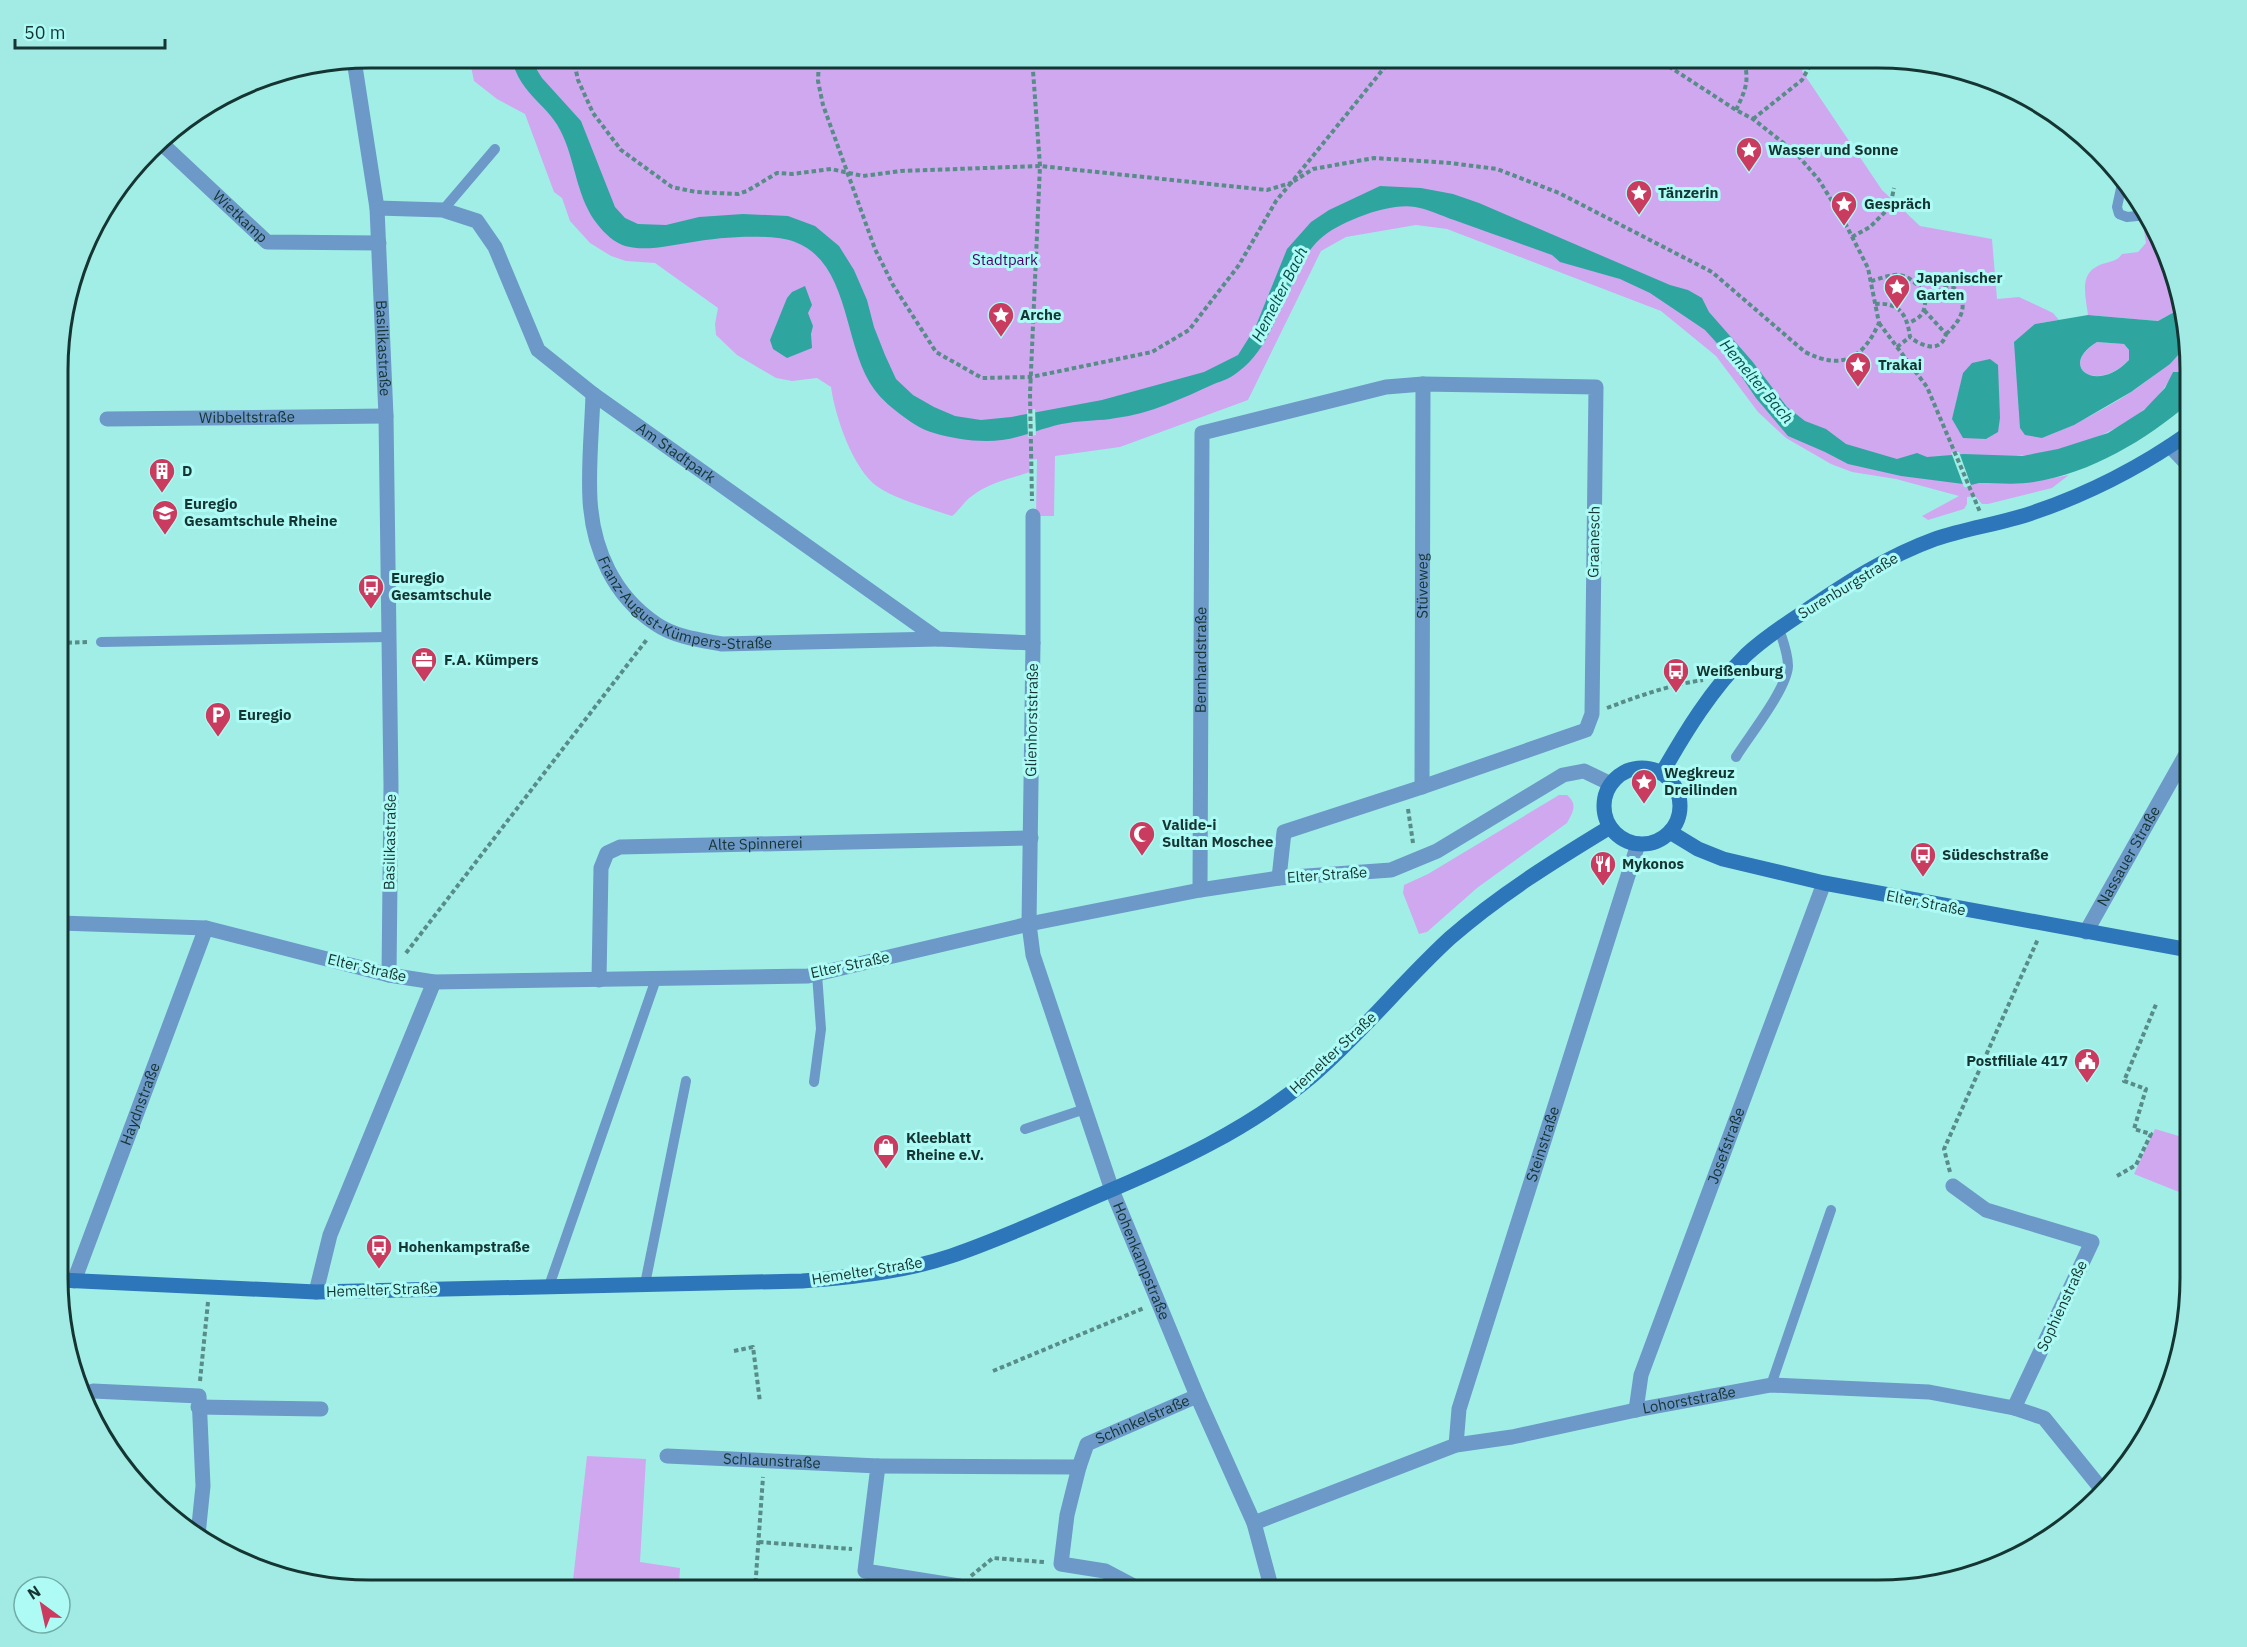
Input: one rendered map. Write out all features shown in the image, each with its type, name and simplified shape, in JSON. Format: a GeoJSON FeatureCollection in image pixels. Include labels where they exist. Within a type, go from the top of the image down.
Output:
{"type":"FeatureCollection","features":[{"type":"Feature","properties":{"kind":"main road","name":"Surenburgstraße"},"geometry":{"type":"LineString","coordinates":[[1662,773],[1698,714],[1726,677],[1747,655],[1779,629],[1865,572],[1936,539],[2030,514],[2096,488],[2180,439]]}},
{"type":"Feature","properties":{"kind":"main road"},"geometry":{"type":"LineString","coordinates":[[1634,769],[1648,769],[1662,773],[1674,785],[1680,801],[1678,818],[1670,832],[1661,839],[1638,844],[1617,836],[1604,813],[1605,798],[1611,784],[1621,774],[1634,769]]}},
{"type":"Feature","properties":{"kind":"main road","name":"Hemelter Straße"},"geometry":{"type":"LineString","coordinates":[[68,1280],[316,1292],[802,1281],[849,1277],[898,1269],[951,1256],[1112,1190],[1216,1142],[1281,1100],[1312,1076],[1477,915],[1515,887],[1610,827]]}},
{"type":"Feature","properties":{"kind":"main road","name":"Elter Straße"},"geometry":{"type":"LineString","coordinates":[[1670,832],[1698,849],[1723,859],[1824,883],[2180,948]]}},
{"type":"Feature","properties":{"kind":"street","name":"Basilikastraße"},"geometry":{"type":"LineString","coordinates":[[355,68],[377,208],[386,416],[391,798],[389,975]]}},
{"type":"Feature","properties":{"kind":"street","name":"Wietkamp"},"geometry":{"type":"LineString","coordinates":[[166,147],[267,242],[379,243]]}},
{"type":"Feature","properties":{"kind":"street","name":"Am Stadtpark"},"geometry":{"type":"LineString","coordinates":[[377,208],[443,210],[477,221],[495,247],[538,350],[593,394],[938,639]]}},
{"type":"Feature","properties":{"kind":"street","name":"Graanesch"},"geometry":{"type":"LineString","coordinates":[[1202,433],[1386,387],[1422,384],[1596,387],[1592,714]]}},
{"type":"Feature","properties":{"kind":"street","name":"Stüveweg"},"geometry":{"type":"LineString","coordinates":[[1422,384],[1422,788]]}},
{"type":"Feature","properties":{"kind":"street","name":"Franz-August-Kümpers-Straße"},"geometry":{"type":"LineString","coordinates":[[593,394],[590,498],[593,531],[606,569],[629,601],[658,625],[694,639],[722,644],[938,639]]}},
{"type":"Feature","properties":{"kind":"street","name":"Wibbeltstraße"},"geometry":{"type":"LineString","coordinates":[[107,419],[386,416]]}},
{"type":"Feature","properties":{"kind":"street","name":"Bernhardstraße"},"geometry":{"type":"LineString","coordinates":[[1200,890],[1202,433]]}},
{"type":"Feature","properties":{"kind":"street"},"geometry":{"type":"LineString","coordinates":[[2170,446],[2180,457]]}},
{"type":"Feature","properties":{"kind":"street","name":"Glienhorststraße"},"geometry":{"type":"LineString","coordinates":[[1029,924],[1033,516]]}},
{"type":"Feature","properties":{"kind":"street"},"geometry":{"type":"LineString","coordinates":[[938,639],[1033,643]]}},
{"type":"Feature","properties":{"kind":"street"},"geometry":{"type":"LineString","coordinates":[[1279,878],[1284,832],[1422,788],[1586,730],[1592,714]]}},
{"type":"Feature","properties":{"kind":"street","name":"Nassauer Straße"},"geometry":{"type":"LineString","coordinates":[[2086,932],[2180,765]]}},
{"type":"Feature","properties":{"kind":"street","name":"Elter Straße"},"geometry":{"type":"LineString","coordinates":[[68,923],[206,928],[389,975],[434,982],[808,975],[1029,924],[1200,890],[1279,878],[1391,870],[1437,851],[1563,775],[1584,771],[1611,784]]}},
{"type":"Feature","properties":{"kind":"street","name":"Alte Spinnerei"},"geometry":{"type":"LineString","coordinates":[[599,980],[601,868],[607,853],[620,847],[1031,838]]}},
{"type":"Feature","properties":{"kind":"street","name":"Steinstraße"},"geometry":{"type":"LineString","coordinates":[[1456,1445],[1459,1409],[1638,844]]}},
{"type":"Feature","properties":{"kind":"street","name":"Josefstraße"},"geometry":{"type":"LineString","coordinates":[[1636,1410],[1641,1375],[1824,883]]}},
{"type":"Feature","properties":{"kind":"street","name":"Hohenkampstraße"},"geometry":{"type":"LineString","coordinates":[[1029,924],[1034,955],[1112,1190],[1197,1396],[1254,1523],[1269,1580]]}},
{"type":"Feature","properties":{"kind":"street","name":"Haydnstraße"},"geometry":{"type":"LineString","coordinates":[[68,1277],[206,928]]}},
{"type":"Feature","properties":{"kind":"street"},"geometry":{"type":"LineString","coordinates":[[316,1292],[330,1235],[434,982]]}},
{"type":"Feature","properties":{"kind":"street","name":"Sophienstraße"},"geometry":{"type":"LineString","coordinates":[[1953,1186],[1986,1210],[2092,1242],[2014,1408]]}},
{"type":"Feature","properties":{"kind":"street","name":"Lohorststraße"},"geometry":{"type":"LineString","coordinates":[[1254,1523],[1456,1445],[1512,1437],[1636,1410],[1771,1385],[1929,1392],[2014,1408],[2044,1418],[2097,1484]]}},
{"type":"Feature","properties":{"kind":"street"},"geometry":{"type":"LineString","coordinates":[[93,1391],[198,1402],[321,1408]]}},
{"type":"Feature","properties":{"kind":"street","name":"Schinkelstraße"},"geometry":{"type":"LineString","coordinates":[[1061,1564],[1067,1515],[1087,1444],[1197,1396]]}},
{"type":"Feature","properties":{"kind":"street"},"geometry":{"type":"LineString","coordinates":[[198,1402],[203,1486],[199,1527]]}},
{"type":"Feature","properties":{"kind":"street","name":"Schlaunstraße"},"geometry":{"type":"LineString","coordinates":[[667,1456],[878,1466],[1079,1467]]}},
{"type":"Feature","properties":{"kind":"street"},"geometry":{"type":"LineString","coordinates":[[878,1466],[865,1571],[915,1580]]}},
{"type":"Feature","properties":{"kind":"street"},"geometry":{"type":"LineString","coordinates":[[1061,1564],[1105,1571],[1122,1580]]}},
{"type":"Feature","properties":{"kind":"lane"},"geometry":{"type":"LineString","coordinates":[[443,210],[495,150]]}},
{"type":"Feature","properties":{"kind":"lane"},"geometry":{"type":"LineString","coordinates":[[2120,191],[2117,207],[2119,214],[2127,217],[2137,216]]}},
{"type":"Feature","properties":{"kind":"lane"},"geometry":{"type":"LineString","coordinates":[[1736,757],[1783,684],[1788,668],[1779,629]]}},
{"type":"Feature","properties":{"kind":"lane"},"geometry":{"type":"LineString","coordinates":[[101,642],[389,637]]}},
{"type":"Feature","properties":{"kind":"lane"},"geometry":{"type":"LineString","coordinates":[[814,1082],[822,1029],[817,974]]}},
{"type":"Feature","properties":{"kind":"lane"},"geometry":{"type":"LineString","coordinates":[[549,1286],[656,979]]}},
{"type":"Feature","properties":{"kind":"lane"},"geometry":{"type":"LineString","coordinates":[[645,1284],[686,1081]]}},
{"type":"Feature","properties":{"kind":"lane"},"geometry":{"type":"LineString","coordinates":[[1025,1129],[1085,1109]]}},
{"type":"Feature","properties":{"kind":"lane"},"geometry":{"type":"LineString","coordinates":[[1771,1385],[1831,1210]]}},
{"type":"Feature","properties":{"kind":"path"},"geometry":{"type":"LineString","coordinates":[[575,68],[578,80],[593,113],[621,150],[672,187],[696,192],[738,194],[777,173],[792,174],[831,169],[863,176],[901,171],[1040,166],[1267,190],[1291,183],[1313,170],[1374,158],[1497,169],[1559,193],[1712,272],[1805,352],[1821,360],[1838,362],[1852,358],[1864,350],[1879,323]]}},
{"type":"Feature","properties":{"kind":"path"},"geometry":{"type":"LineString","coordinates":[[819,68],[818,81],[823,105],[875,249],[893,285],[936,352],[982,378],[1031,377],[1152,352],[1190,330],[1239,265],[1276,201],[1384,68]]}},
{"type":"Feature","properties":{"kind":"path"},"geometry":{"type":"LineString","coordinates":[[1033,68],[1040,166],[1030,394],[1033,516]]}},
{"type":"Feature","properties":{"kind":"path"},"geometry":{"type":"LineString","coordinates":[[1671,68],[1754,119],[1795,152],[1819,180],[1868,268],[1879,323],[1926,387],[1973,494]]}},
{"type":"Feature","properties":{"kind":"path"},"geometry":{"type":"LineString","coordinates":[[1736,110],[1746,89],[1746,68]]}},
{"type":"Feature","properties":{"kind":"path"},"geometry":{"type":"LineString","coordinates":[[1754,119],[1802,80],[1809,68]]}},
{"type":"Feature","properties":{"kind":"path"},"geometry":{"type":"LineString","coordinates":[[1852,237],[1870,227],[1890,207],[1894,188]]}},
{"type":"Feature","properties":{"kind":"path"},"geometry":{"type":"LineString","coordinates":[[1871,281],[1898,274],[1912,279],[1923,293],[1925,300],[1922,314],[1909,323]]}},
{"type":"Feature","properties":{"kind":"path"},"geometry":{"type":"LineString","coordinates":[[1910,337],[1923,346],[1930,347],[1940,344],[1960,319],[1964,310],[1958,291],[1953,287],[1946,287],[1925,300]]}},
{"type":"Feature","properties":{"kind":"path"},"geometry":{"type":"LineString","coordinates":[[1875,304],[1893,305],[1898,308],[1909,323],[1910,337]]}},
{"type":"Feature","properties":{"kind":"path"},"geometry":{"type":"LineString","coordinates":[[1923,309],[1946,334]]}},
{"type":"Feature","properties":{"kind":"path"},"geometry":{"type":"LineString","coordinates":[[1897,347],[1910,337]]}},
{"type":"Feature","properties":{"kind":"path"},"geometry":{"type":"LineString","coordinates":[[389,975],[658,625]]}},
{"type":"Feature","properties":{"kind":"path"},"geometry":{"type":"LineString","coordinates":[[68,643],[101,642]]}},
{"type":"Feature","properties":{"kind":"path"},"geometry":{"type":"LineString","coordinates":[[1592,714],[1650,692],[1682,683],[1726,677]]}},
{"type":"Feature","properties":{"kind":"path"},"geometry":{"type":"LineString","coordinates":[[1405,793],[1416,860]]}},
{"type":"Feature","properties":{"kind":"path"},"geometry":{"type":"LineString","coordinates":[[1953,1186],[1944,1149],[2045,925]]}},
{"type":"Feature","properties":{"kind":"path"},"geometry":{"type":"LineString","coordinates":[[2117,1176],[2136,1165],[2151,1134],[2134,1130],[2146,1089],[2124,1081],[2157,1002]]}},
{"type":"Feature","properties":{"kind":"path"},"geometry":{"type":"LineString","coordinates":[[198,1402],[209,1287]]}},
{"type":"Feature","properties":{"kind":"path"},"geometry":{"type":"LineString","coordinates":[[993,1371],[1159,1302]]}},
{"type":"Feature","properties":{"kind":"path"},"geometry":{"type":"LineString","coordinates":[[734,1351],[753,1347],[760,1402]]}},
{"type":"Feature","properties":{"kind":"path"},"geometry":{"type":"LineString","coordinates":[[756,1580],[764,1461]]}},
{"type":"Feature","properties":{"kind":"path"},"geometry":{"type":"LineString","coordinates":[[759,1542],[867,1550]]}},
{"type":"Feature","properties":{"kind":"path"},"geometry":{"type":"LineString","coordinates":[[968,1580],[993,1558],[1061,1564]]}},
{"type":"Feature","properties":{"kind":"green space","name":"Stadtpark"},"geometry":{"type":"Polygon","coordinates":[[[471,68],[1804,68],[1802,71],[1882,190],[1920,226],[1992,239],[1997,299],[2019,297],[2053,313],[2059,320],[2035,324],[2042,438],[2120,399],[2139,387],[2179,353],[2180,372],[2173,372],[2162,391],[2146,408],[2103,434],[2079,444],[2055,450],[2031,455],[2009,456],[2032,482],[2069,475],[2052,488],[1988,504],[1982,504],[1975,496],[1967,497],[1964,509],[1928,520],[1922,516],[1959,496],[1896,479],[1852,472],[1831,464],[1786,438],[1758,412],[1716,356],[1661,311],[1447,229],[1416,225],[1346,237],[1321,251],[1248,400],[1120,447],[1055,456],[1054,516],[1036,516],[1037,459],[1029,460],[1030,472],[985,488],[967,500],[952,516],[894,496],[869,479],[853,456],[847,442],[831,387],[817,378],[792,381],[776,378],[737,355],[716,335],[715,324],[718,308],[655,263],[626,261],[611,256],[590,243],[570,221],[562,198],[554,192],[525,114],[497,99],[474,81],[471,68]]]}},
{"type":"Feature","properties":{"kind":"green space"},"geometry":{"type":"Polygon","coordinates":[[[2144,228],[2163,273],[2174,312],[2158,321],[2088,315],[2085,283],[2091,271],[2097,266],[2119,258],[2122,254],[2138,252],[2146,243],[2144,228]]]}},
{"type":"Feature","properties":{"kind":"green space"},"geometry":{"type":"Polygon","coordinates":[[[2097,342],[2124,344],[2129,350],[2129,360],[2117,370],[2104,375],[2094,376],[2086,373],[2081,368],[2080,360],[2086,351],[2097,342]]]}},
{"type":"Feature","properties":{"kind":"green space"},"geometry":{"type":"Polygon","coordinates":[[[1559,795],[1567,795],[1573,805],[1573,812],[1567,823],[1477,888],[1427,932],[1419,934],[1403,893],[1404,885],[1428,874],[1559,795]]]}},
{"type":"Feature","properties":{"kind":"green space"},"geometry":{"type":"Polygon","coordinates":[[[2155,1129],[2180,1136],[2180,1192],[2134,1174],[2155,1129]]]}},
{"type":"Feature","properties":{"kind":"green space"},"geometry":{"type":"Polygon","coordinates":[[[587,1456],[646,1459],[640,1562],[680,1568],[679,1580],[573,1580],[587,1456]]]}},
{"type":"Feature","properties":{"kind":"water","name":"Hemelter Bach"},"geometry":{"type":"Polygon","coordinates":[[[515,68],[537,68],[542,78],[581,121],[615,207],[625,218],[638,224],[666,225],[699,217],[743,214],[788,216],[815,226],[839,246],[854,270],[867,300],[874,327],[896,379],[913,395],[955,416],[981,420],[1011,417],[1102,400],[1204,372],[1238,355],[1255,328],[1287,249],[1311,222],[1329,210],[1380,186],[1421,188],[1453,194],[1670,285],[1688,290],[1702,298],[1709,312],[1752,361],[1787,407],[1805,421],[1826,429],[1846,444],[1897,459],[1917,453],[1927,457],[1964,454],[2022,456],[2058,449],[2108,433],[2144,410],[2165,388],[2173,372],[2180,372],[2180,410],[2155,430],[2097,463],[2055,478],[2034,482],[1971,485],[1901,476],[1848,464],[1788,436],[1756,398],[1725,352],[1705,330],[1650,293],[1620,279],[1560,262],[1552,255],[1430,211],[1404,206],[1379,210],[1351,220],[1320,239],[1302,263],[1265,341],[1248,363],[1229,378],[1166,405],[1129,416],[1060,424],[994,441],[950,437],[930,432],[915,424],[888,404],[874,389],[856,351],[844,308],[827,268],[813,253],[795,242],[773,238],[730,237],[642,248],[617,243],[603,231],[591,215],[581,193],[563,136],[550,116],[521,82],[515,68]]]}},
{"type":"Feature","properties":{"kind":"water"},"geometry":{"type":"Polygon","coordinates":[[[805,286],[812,305],[808,313],[813,326],[812,348],[787,358],[773,349],[770,340],[787,298],[792,292],[805,286]]]}},
{"type":"Feature","properties":{"kind":"water"},"geometry":{"type":"Polygon","coordinates":[[[2174,312],[2179,354],[2170,364],[2131,392],[2074,425],[2042,438],[2025,435],[2020,428],[2014,342],[2035,324],[2088,315],[2158,321],[2174,312]],[[2097,342],[2086,351],[2080,360],[2081,367],[2086,373],[2094,376],[2104,375],[2117,370],[2129,360],[2129,350],[2124,344],[2097,342]]]}},
{"type":"Feature","properties":{"kind":"water"},"geometry":{"type":"Polygon","coordinates":[[[1990,359],[1998,365],[2000,418],[1998,432],[1986,439],[1963,438],[1952,419],[1963,373],[1972,363],[1990,359]]]}},
{"type":"Feature","properties":{"kind":"pier"},"geometry":{"type":"Polygon","coordinates":[[[1035,409],[1036,435],[1028,437],[1027,410],[1035,409]]]}},
{"type":"Feature","properties":{"kind":"pier"},"geometry":{"type":"Polygon","coordinates":[[[1951,452],[1959,452],[1972,488],[1964,487],[1951,452]]]}},
{"type":"Feature","properties":{"kind":"place","name":"Wasser und Sonne"},"geometry":{"type":"Point","coordinates":[1749,173]}},
{"type":"Feature","properties":{"kind":"place","name":"Tänzerin"},"geometry":{"type":"Point","coordinates":[1639,216]}},
{"type":"Feature","properties":{"kind":"place","name":"Gespräch"},"geometry":{"type":"Point","coordinates":[1844,227]}},
{"type":"Feature","properties":{"kind":"place","name":"Japanischer Garten"},"geometry":{"type":"Point","coordinates":[1897,310]}},
{"type":"Feature","properties":{"kind":"place","name":"Arche"},"geometry":{"type":"Point","coordinates":[1001,338]}},
{"type":"Feature","properties":{"kind":"place","name":"Trakai"},"geometry":{"type":"Point","coordinates":[1858,388]}},
{"type":"Feature","properties":{"kind":"place","name":"D"},"geometry":{"type":"Point","coordinates":[162,494]}},
{"type":"Feature","properties":{"kind":"place","name":"Euregio Gesamtschule Rheine"},"geometry":{"type":"Point","coordinates":[165,536]}},
{"type":"Feature","properties":{"kind":"place","name":"Euregio Gesamtschule"},"geometry":{"type":"Point","coordinates":[371,610]}},
{"type":"Feature","properties":{"kind":"place","name":"F.A. Kümpers"},"geometry":{"type":"Point","coordinates":[424,683]}},
{"type":"Feature","properties":{"kind":"place","name":"Weißenburg"},"geometry":{"type":"Point","coordinates":[1676,694]}},
{"type":"Feature","properties":{"kind":"place","name":"Euregio"},"geometry":{"type":"Point","coordinates":[218,738]}},
{"type":"Feature","properties":{"kind":"place","name":"Wegkreuz Dreilinden"},"geometry":{"type":"Point","coordinates":[1644,805]}},
{"type":"Feature","properties":{"kind":"place","name":"Valide-i Sultan Moschee"},"geometry":{"type":"Point","coordinates":[1142,857]}},
{"type":"Feature","properties":{"kind":"place","name":"Südeschstraße"},"geometry":{"type":"Point","coordinates":[1923,878]}},
{"type":"Feature","properties":{"kind":"place","name":"Mykonos"},"geometry":{"type":"Point","coordinates":[1603,887]}},
{"type":"Feature","properties":{"kind":"place","name":"Postfiliale 417"},"geometry":{"type":"Point","coordinates":[2087,1084]}},
{"type":"Feature","properties":{"kind":"place","name":"Kleeblatt Rheine e.V."},"geometry":{"type":"Point","coordinates":[886,1170]}},
{"type":"Feature","properties":{"kind":"place","name":"Hohenkampstraße"},"geometry":{"type":"Point","coordinates":[379,1270]}}]}
